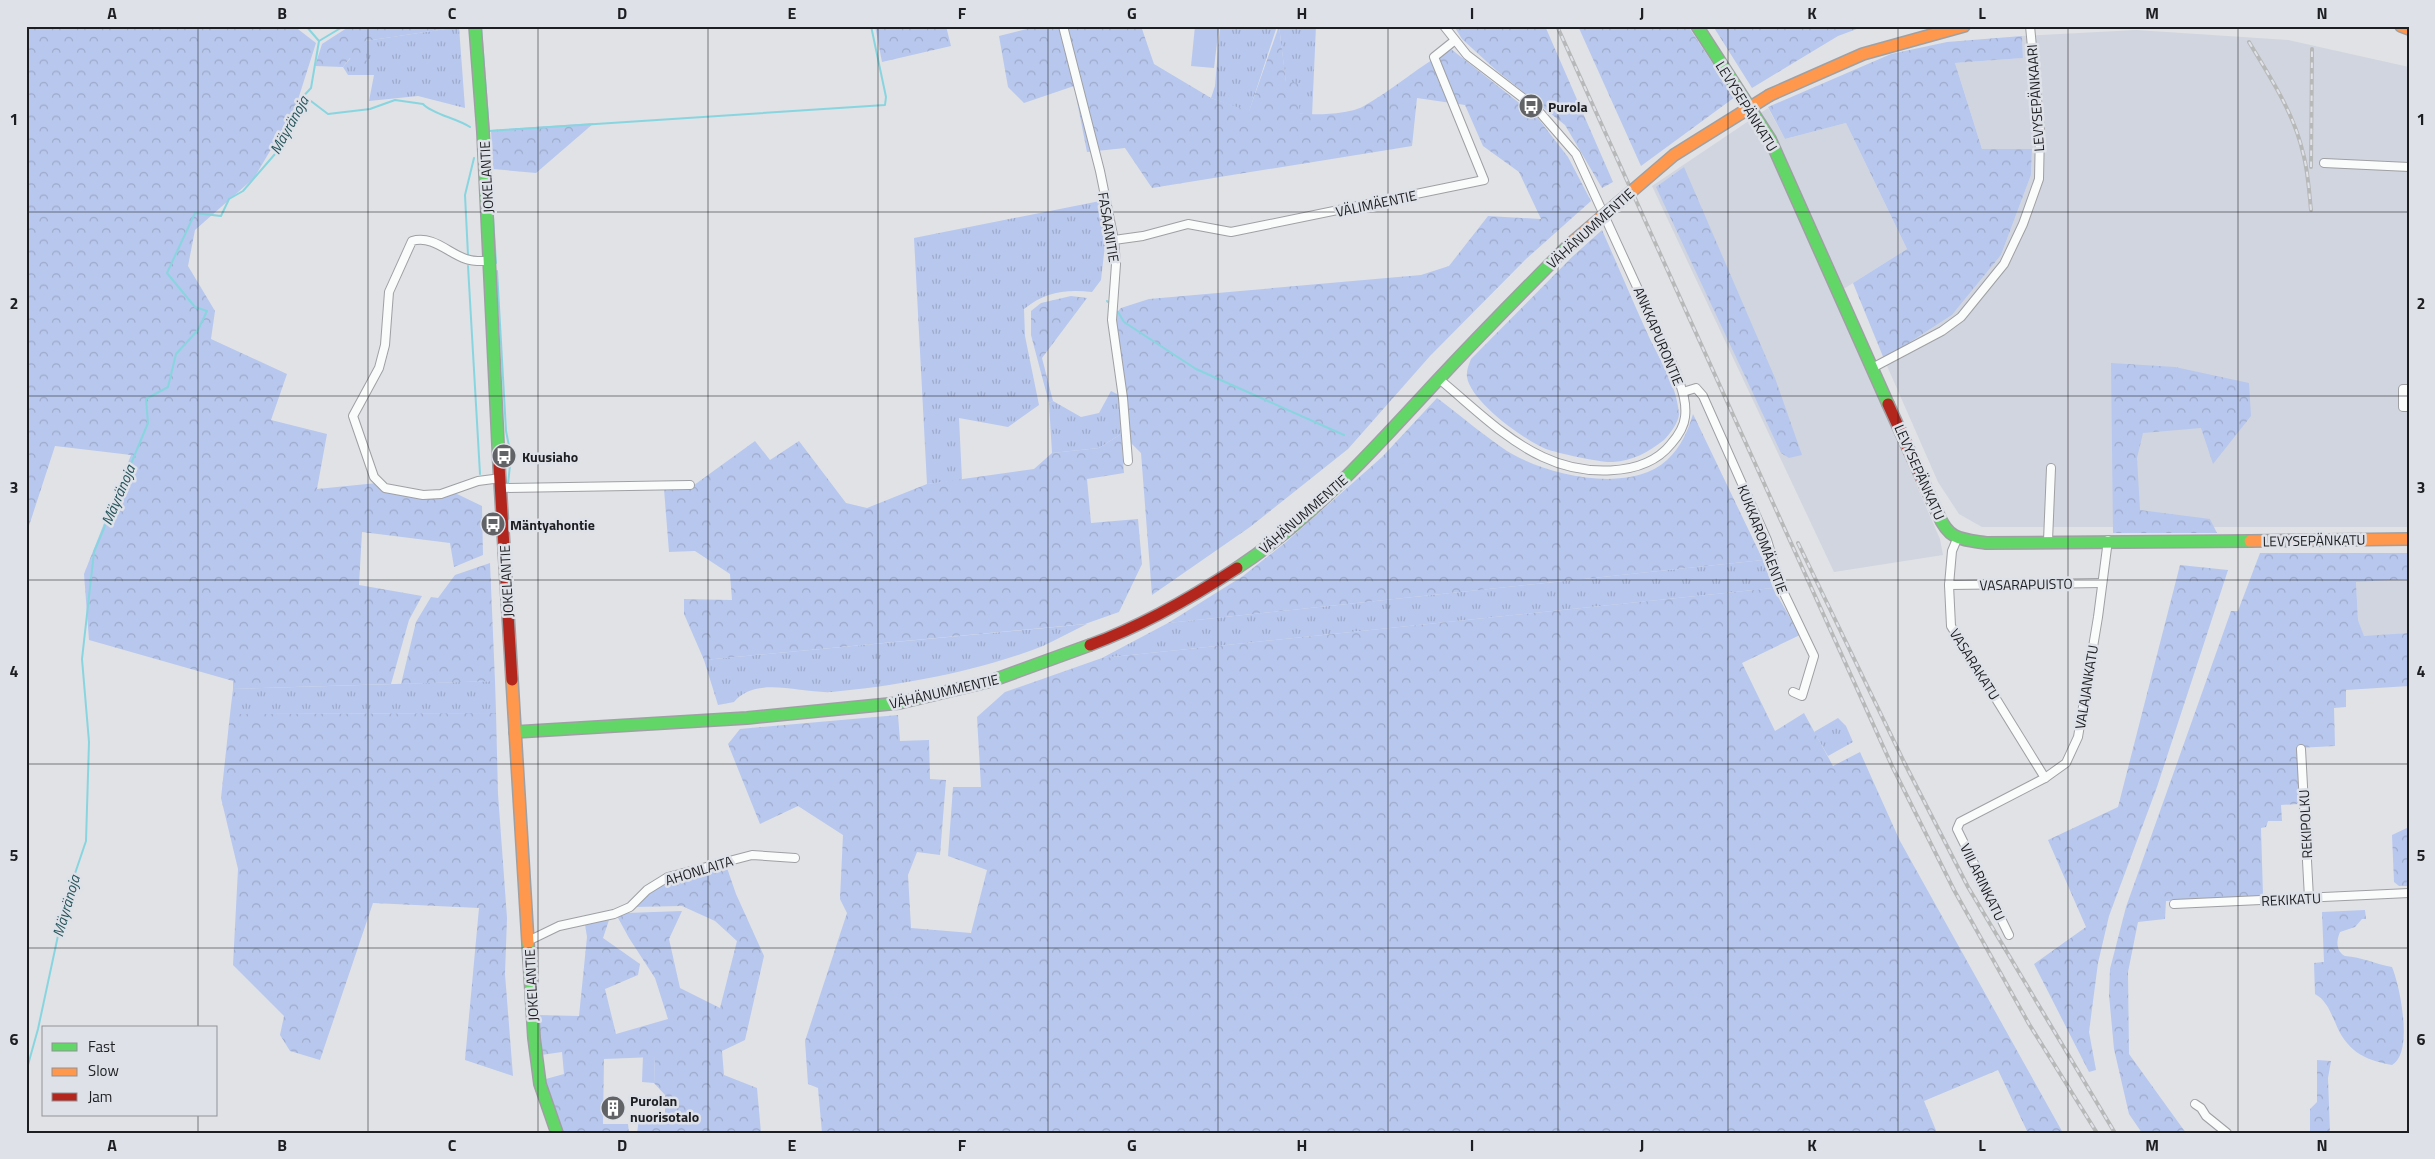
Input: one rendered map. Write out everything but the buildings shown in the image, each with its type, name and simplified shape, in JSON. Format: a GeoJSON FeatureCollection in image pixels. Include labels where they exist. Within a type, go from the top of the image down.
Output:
{"type":"FeatureCollection","features":[{"type":"Feature","properties":{"kind":"street","name":"JOKELANTIE"},"geometry":{"type":"LineString","coordinates":[[475,26],[534,1038],[540,1084],[557,1133]]}},
{"type":"Feature","properties":{"kind":"street","name":"FASAANITIE"},"geometry":{"type":"LineString","coordinates":[[1063,26],[1100,171],[1114,240],[1116,264],[1112,320],[1123,398],[1128,461]]}},
{"type":"Feature","properties":{"kind":"street","name":"ANKKAPURONTIE"},"geometry":{"type":"LineString","coordinates":[[1439,379],[1516,442],[1544,457],[1570,466],[1593,469],[1620,469],[1643,464],[1663,454],[1679,434],[1685,419],[1686,402],[1676,372],[1576,154],[1536,108],[1468,55],[1454,41],[1444,26]]}},
{"type":"Feature","properties":{"kind":"street","name":"LEVYSEPÄNKATU"},"geometry":{"type":"LineString","coordinates":[[1697,26],[1770,139],[1874,367],[1943,526],[1957,539],[1986,542],[2409,539]]}},
{"type":"Feature","properties":{"kind":"street","name":"VÄHÄNUMMENTIE"},"geometry":{"type":"LineString","coordinates":[[515,732],[747,718],[899,703],[991,681],[1110,638],[1192,597],[1252,558],[1303,516],[1358,466],[1494,319],[1569,245],[1674,155],[1770,95],[1864,54],[1964,26]]}},
{"type":"Feature","properties":{"kind":"street","name":"LEVYSEPÄNKAARI"},"geometry":{"type":"LineString","coordinates":[[1874,367],[1942,330],[1961,317],[2004,264],[2023,224],[2039,179],[2040,131],[2030,26]]}},
{"type":"Feature","properties":{"kind":"street"},"geometry":{"type":"LineString","coordinates":[[2401,26],[2409,29]]}},
{"type":"Feature","properties":{"kind":"street","name":"VÄLIMÄENTIE"},"geometry":{"type":"LineString","coordinates":[[1114,240],[1143,236],[1188,224],[1225,231],[1238,231],[1484,180],[1434,57],[1454,41]]}},
{"type":"Feature","properties":{"kind":"street"},"geometry":{"type":"LineString","coordinates":[[2324,163],[2409,166]]}},
{"type":"Feature","properties":{"kind":"street"},"geometry":{"type":"LineString","coordinates":[[490,261],[465,259],[431,241],[421,238],[412,241],[389,292],[385,345],[378,368],[353,416],[374,477],[385,488],[423,495],[442,494],[478,481],[501,483],[690,485]]}},
{"type":"Feature","properties":{"kind":"street","name":"KUKKAROMÄENTIE"},"geometry":{"type":"LineString","coordinates":[[1683,392],[1696,388],[1703,396],[1767,540],[1781,587],[1814,656],[1802,696],[1792,692]]}},
{"type":"Feature","properties":{"kind":"street"},"geometry":{"type":"LineString","coordinates":[[2409,389],[2404,389],[2404,407],[2409,407]]}},
{"type":"Feature","properties":{"kind":"street"},"geometry":{"type":"LineString","coordinates":[[2048,541],[2051,468]]}},
{"type":"Feature","properties":{"kind":"street","name":"VASARAKATU"},"geometry":{"type":"LineString","coordinates":[[1957,539],[1952,551],[1949,615],[1955,634],[2045,778]]}},
{"type":"Feature","properties":{"kind":"street","name":"VALAJANKATU"},"geometry":{"type":"LineString","coordinates":[[1957,829],[1960,822],[2045,778],[2066,764],[2078,737],[2108,540]]}},
{"type":"Feature","properties":{"kind":"street","name":"VASARAPUISTO"},"geometry":{"type":"LineString","coordinates":[[1950,585],[2102,583]]}},
{"type":"Feature","properties":{"kind":"street","name":"REKIPOLKU"},"geometry":{"type":"LineString","coordinates":[[2301,749],[2310,898]]}},
{"type":"Feature","properties":{"kind":"street","name":"VIILARINKATU"},"geometry":{"type":"LineString","coordinates":[[1957,829],[2009,935]]}},
{"type":"Feature","properties":{"kind":"street","name":"AHONLAITA"},"geometry":{"type":"LineString","coordinates":[[528,941],[559,926],[614,914],[630,907],[647,890],[668,877],[752,855],[794,858]]}},
{"type":"Feature","properties":{"kind":"street","name":"REKIKATU"},"geometry":{"type":"LineString","coordinates":[[2174,904],[2409,893]]}},
{"type":"Feature","properties":{"kind":"street"},"geometry":{"type":"LineString","coordinates":[[2195,1104],[2201,1108],[2206,1116],[2227,1133]]}},
{"type":"Feature","properties":{"kind":"shaded area"},"geometry":{"type":"Polygon","coordinates":[[[2136,30],[2288,40],[2409,67],[2409,527],[1982,527],[1959,514],[1938,482],[1884,359],[1952,315],[2001,255],[2031,175],[2032,149],[1982,149],[1955,63],[2023,58],[2022,36],[2136,30]]]}},
{"type":"Feature","properties":{"kind":"shaded area"},"geometry":{"type":"Polygon","coordinates":[[[1768,108],[1785,139],[1846,123],[1907,249],[1834,295],[1940,539],[1943,555],[1834,572],[1652,186],[1768,108]]]}},
{"type":"Feature","properties":{"kind":"shaded area"},"geometry":{"type":"Polygon","coordinates":[[[2409,579],[2409,633],[2364,637],[2358,620],[2356,581],[2409,579]]]}},
{"type":"Feature","properties":{"kind":"green space"},"geometry":{"type":"Polygon","coordinates":[[[26,26],[294,26],[316,43],[295,109],[254,178],[195,230],[188,266],[215,311],[211,339],[287,374],[271,420],[327,434],[317,489],[377,483],[441,494],[457,494],[482,506],[483,555],[454,567],[450,543],[362,532],[359,585],[422,596],[409,620],[391,684],[233,689],[233,681],[89,640],[84,574],[131,455],[55,446],[26,535],[26,26]]]}},
{"type":"Feature","properties":{"kind":"green space"},"geometry":{"type":"Polygon","coordinates":[[[350,26],[459,27],[365,41],[367,64],[355,66],[350,58],[343,67],[315,66],[322,44],[350,26]]]}},
{"type":"Feature","properties":{"kind":"green space"},"geometry":{"type":"Polygon","coordinates":[[[875,26],[946,26],[951,46],[882,62],[875,26]]]}},
{"type":"Feature","properties":{"kind":"green space"},"geometry":{"type":"Polygon","coordinates":[[[1038,26],[1141,26],[1154,64],[1211,98],[1249,111],[1279,26],[1286,82],[1300,83],[1299,113],[1305,114],[1332,114],[1358,109],[1451,49],[1537,117],[1568,157],[1591,201],[1526,259],[1430,356],[1348,449],[1250,527],[1152,595],[1141,453],[1128,440],[1127,397],[1115,314],[1121,308],[1149,299],[1421,275],[1449,266],[1488,216],[1541,219],[1519,172],[1483,146],[1465,105],[1417,98],[1412,146],[1152,188],[1125,148],[1087,152],[1074,86],[1024,103],[1008,87],[999,36],[1038,26]]]}},
{"type":"Feature","properties":{"kind":"green space"},"geometry":{"type":"Polygon","coordinates":[[[1195,26],[1219,26],[1214,68],[1191,66],[1195,26]]]}},
{"type":"Feature","properties":{"kind":"green space"},"geometry":{"type":"Polygon","coordinates":[[[1220,26],[1277,26],[1249,112],[1211,98],[1215,86],[1220,26]]]}},
{"type":"Feature","properties":{"kind":"green space"},"geometry":{"type":"Polygon","coordinates":[[[1279,26],[1316,26],[1312,116],[1299,113],[1286,83],[1279,26]]]}},
{"type":"Feature","properties":{"kind":"green space"},"geometry":{"type":"Polygon","coordinates":[[[1454,26],[1545,26],[1613,182],[1602,188],[1565,125],[1497,71],[1462,39],[1454,26]]]}},
{"type":"Feature","properties":{"kind":"green space"},"geometry":{"type":"Polygon","coordinates":[[[1578,26],[1688,26],[1735,97],[1641,166],[1578,26]]]}},
{"type":"Feature","properties":{"kind":"green space"},"geometry":{"type":"Polygon","coordinates":[[[1713,26],[1865,26],[1838,36],[1752,88],[1713,26]]]}},
{"type":"Feature","properties":{"kind":"green space"},"geometry":{"type":"Polygon","coordinates":[[[459,27],[465,108],[418,96],[369,101],[374,75],[348,75],[343,67],[365,41],[459,27]]]}},
{"type":"Feature","properties":{"kind":"green space"},"geometry":{"type":"Polygon","coordinates":[[[2022,36],[2023,58],[1955,63],[1982,149],[2032,149],[2031,175],[2001,255],[1952,315],[1884,359],[1853,283],[1907,249],[1846,123],[1785,139],[1768,107],[1891,54],[1947,42],[2022,36]]]}},
{"type":"Feature","properties":{"kind":"green space"},"geometry":{"type":"Polygon","coordinates":[[[594,123],[536,173],[493,169],[491,130],[594,123]]]}},
{"type":"Feature","properties":{"kind":"green space"},"geometry":{"type":"Polygon","coordinates":[[[1684,167],[1775,378],[1802,455],[1789,458],[1781,453],[1656,187],[1684,167]]]}},
{"type":"Feature","properties":{"kind":"green space"},"geometry":{"type":"Polygon","coordinates":[[[1100,201],[1105,245],[1101,280],[1092,292],[1073,291],[1048,295],[1024,309],[1025,336],[1039,405],[1008,427],[959,418],[962,480],[927,484],[914,238],[1100,201]]]}},
{"type":"Feature","properties":{"kind":"green space"},"geometry":{"type":"Polygon","coordinates":[[[1602,230],[1672,384],[1679,414],[1677,421],[1666,438],[1658,444],[1634,458],[1613,462],[1569,455],[1546,449],[1536,444],[1512,429],[1488,408],[1478,398],[1467,377],[1471,359],[1572,257],[1602,230]]]}},
{"type":"Feature","properties":{"kind":"green space"},"geometry":{"type":"Polygon","coordinates":[[[1071,296],[1087,298],[1042,358],[1053,401],[1049,403],[1031,335],[1031,311],[1041,303],[1071,296]]]}},
{"type":"Feature","properties":{"kind":"green space"},"geometry":{"type":"Polygon","coordinates":[[[2111,363],[2175,367],[2249,383],[2251,416],[2213,464],[2201,428],[2143,433],[2137,458],[2140,510],[2210,519],[2217,533],[2113,533],[2111,363]]]}},
{"type":"Feature","properties":{"kind":"green space"},"geometry":{"type":"Polygon","coordinates":[[[1111,391],[1119,395],[1121,434],[1099,448],[1052,453],[1049,403],[1053,401],[1081,417],[1099,413],[1111,391]]]}},
{"type":"Feature","properties":{"kind":"green space"},"geometry":{"type":"Polygon","coordinates":[[[1437,398],[1507,451],[1543,467],[1587,478],[1610,479],[1631,477],[1651,471],[1667,460],[1676,450],[1686,433],[1693,414],[1763,560],[1168,623],[1243,576],[1286,542],[1382,457],[1437,398]]]}},
{"type":"Feature","properties":{"kind":"green space"},"geometry":{"type":"Polygon","coordinates":[[[1121,434],[1124,473],[1087,479],[1091,523],[1138,519],[1142,564],[1119,612],[1085,624],[704,660],[684,614],[684,599],[732,600],[730,574],[695,551],[669,552],[664,489],[690,488],[755,441],[770,460],[799,441],[846,503],[867,508],[927,484],[1034,469],[1052,453],[1099,448],[1121,434]]]}},
{"type":"Feature","properties":{"kind":"green space"},"geometry":{"type":"Polygon","coordinates":[[[2260,553],[2409,553],[2409,579],[2356,582],[2358,620],[2364,636],[2409,633],[2409,686],[2346,690],[2346,707],[2334,708],[2335,746],[2298,748],[2299,804],[2281,805],[2282,821],[2268,821],[2266,827],[2261,828],[2263,896],[2166,901],[2165,919],[2138,922],[2128,972],[2129,1054],[2186,1133],[2142,1133],[2129,1114],[2114,1049],[2109,995],[2110,969],[2126,907],[2231,611],[2238,611],[2260,553]]]}},
{"type":"Feature","properties":{"kind":"green space"},"geometry":{"type":"Polygon","coordinates":[[[1763,560],[1773,588],[1102,658],[1168,623],[1763,560]]]}},
{"type":"Feature","properties":{"kind":"green space"},"geometry":{"type":"Polygon","coordinates":[[[490,563],[495,681],[401,684],[416,622],[431,597],[438,598],[455,575],[490,563]]]}},
{"type":"Feature","properties":{"kind":"green space"},"geometry":{"type":"Polygon","coordinates":[[[2180,565],[2228,570],[2157,787],[2109,916],[2098,963],[2089,1032],[2096,1070],[2089,1072],[2034,964],[2086,927],[2048,840],[2118,807],[2180,565]]]}},
{"type":"Feature","properties":{"kind":"green space"},"geometry":{"type":"Polygon","coordinates":[[[1773,588],[1800,635],[1742,663],[1775,731],[1804,713],[1833,766],[1860,752],[1900,841],[2063,1133],[2028,1133],[1998,1070],[1924,1101],[1937,1133],[822,1133],[818,1088],[808,1084],[805,1041],[847,913],[840,899],[843,835],[798,806],[760,824],[728,744],[740,729],[898,715],[900,741],[929,740],[930,779],[946,780],[940,855],[917,852],[908,875],[911,928],[971,933],[987,870],[948,856],[953,787],[981,787],[977,717],[1005,692],[1102,658],[1773,588]]]}},
{"type":"Feature","properties":{"kind":"green space"},"geometry":{"type":"Polygon","coordinates":[[[1087,624],[1043,646],[1019,655],[939,676],[884,686],[832,692],[767,687],[754,689],[743,694],[734,702],[718,705],[704,660],[1087,624]]]}},
{"type":"Feature","properties":{"kind":"green space"},"geometry":{"type":"Polygon","coordinates":[[[495,681],[496,713],[230,714],[233,689],[495,681]]]}},
{"type":"Feature","properties":{"kind":"green space"},"geometry":{"type":"Polygon","coordinates":[[[496,713],[498,794],[507,918],[505,974],[513,1076],[465,1060],[479,908],[373,903],[320,1060],[290,1051],[280,1035],[284,1016],[233,965],[238,869],[221,798],[230,714],[496,713]]]}},
{"type":"Feature","properties":{"kind":"green space"},"geometry":{"type":"Polygon","coordinates":[[[1838,718],[1846,726],[1853,742],[1828,756],[1814,732],[1838,718]]]}},
{"type":"Feature","properties":{"kind":"green space"},"geometry":{"type":"Polygon","coordinates":[[[2409,827],[2409,886],[2399,886],[2394,882],[2392,835],[2409,827]]]}},
{"type":"Feature","properties":{"kind":"green space"},"geometry":{"type":"Polygon","coordinates":[[[726,865],[736,894],[764,956],[745,1040],[722,1051],[724,1075],[757,1088],[761,1133],[637,1133],[639,1119],[665,1116],[665,1095],[654,1083],[655,1057],[604,1059],[603,1124],[628,1124],[629,1133],[562,1133],[542,1080],[564,1074],[562,1052],[541,1055],[538,1015],[579,1016],[587,937],[585,924],[609,920],[603,938],[640,964],[638,975],[605,989],[616,1034],[668,1019],[655,978],[617,916],[626,913],[682,911],[669,939],[680,988],[720,1008],[737,941],[715,921],[682,906],[633,907],[655,889],[676,878],[726,865]]]}},
{"type":"Feature","properties":{"kind":"green space"},"geometry":{"type":"Polygon","coordinates":[[[2365,910],[2366,919],[2362,919],[2355,927],[2340,932],[2338,946],[2345,956],[2392,967],[2401,1003],[2404,1034],[2399,1058],[2392,1065],[2364,1057],[2350,1047],[2339,1032],[2327,1006],[2315,994],[2314,963],[2324,962],[2322,912],[2365,910]]]}},
{"type":"Feature","properties":{"kind":"green space"},"geometry":{"type":"Polygon","coordinates":[[[643,1056],[655,1056],[654,1083],[642,1082],[643,1056]]]}},
{"type":"Feature","properties":{"kind":"green space"},"geometry":{"type":"Polygon","coordinates":[[[2317,1060],[2331,1061],[2328,1078],[2330,1133],[2310,1133],[2310,1109],[2317,1102],[2317,1060]]]}},
{"type":"Feature","properties":{"kind":"waterway","name":"Mäyränoja"},"geometry":{"type":"LineString","coordinates":[[26,1072],[38,1029],[65,903],[86,841],[89,742],[82,659],[94,552],[148,423],[146,399],[168,387],[176,354],[198,330],[207,311],[195,307],[167,273],[195,213],[221,216],[229,199],[243,191],[275,154],[298,111],[298,102],[311,88],[319,41],[306,26]]}},
{"type":"Feature","properties":{"kind":"waterway"},"geometry":{"type":"LineString","coordinates":[[319,41],[344,26]]}},
{"type":"Feature","properties":{"kind":"waterway"},"geometry":{"type":"LineString","coordinates":[[481,26],[489,131],[885,105],[886,97],[871,26]]}},
{"type":"Feature","properties":{"kind":"waterway"},"geometry":{"type":"LineString","coordinates":[[303,95],[328,114],[370,109],[395,100],[423,104],[432,111],[470,127]]}},
{"type":"Feature","properties":{"kind":"waterway"},"geometry":{"type":"LineString","coordinates":[[489,131],[489,146]]}},
{"type":"Feature","properties":{"kind":"waterway"},"geometry":{"type":"LineString","coordinates":[[468,255],[465,195],[474,158]]}},
{"type":"Feature","properties":{"kind":"waterway"},"geometry":{"type":"LineString","coordinates":[[492,202],[496,263]]}},
{"type":"Feature","properties":{"kind":"waterway"},"geometry":{"type":"LineString","coordinates":[[468,266],[480,474]]}},
{"type":"Feature","properties":{"kind":"waterway"},"geometry":{"type":"LineString","coordinates":[[497,271],[506,431],[511,456],[508,484]]}},
{"type":"Feature","properties":{"kind":"waterway"},"geometry":{"type":"LineString","coordinates":[[1118,312],[1124,322],[1196,369],[1344,435]]}},
{"type":"Feature","properties":{"kind":"railway"},"geometry":{"type":"LineString","coordinates":[[1557,26],[1892,766],[1954,890],[2029,1024],[2097,1133]]}},
{"type":"Feature","properties":{"kind":"railway"},"geometry":{"type":"LineString","coordinates":[[2249,42],[2265,68],[2294,124],[2305,160],[2311,210]]}},
{"type":"Feature","properties":{"kind":"railway"},"geometry":{"type":"LineString","coordinates":[[2311,167],[2312,49]]}},
{"type":"Feature","properties":{"kind":"railway"},"geometry":{"type":"LineString","coordinates":[[1798,543],[1905,764],[1968,887],[2115,1133]]}},
{"type":"Feature","properties":{"kind":"traffic: fast"},"geometry":{"type":"LineString","coordinates":[[475,26],[483,132],[499,465]]}},
{"type":"Feature","properties":{"kind":"traffic: fast"},"geometry":{"type":"LineString","coordinates":[[1697,26],[1770,139],[1888,404]]}},
{"type":"Feature","properties":{"kind":"traffic: fast"},"geometry":{"type":"LineString","coordinates":[[1237,568],[1291,528],[1341,482],[1484,331],[1569,245]]}},
{"type":"Feature","properties":{"kind":"traffic: fast"},"geometry":{"type":"LineString","coordinates":[[1938,514],[1942,523],[1951,534],[1962,539],[1986,543],[2250,541]]}},
{"type":"Feature","properties":{"kind":"traffic: fast"},"geometry":{"type":"LineString","coordinates":[[515,732],[747,718],[899,703],[991,681],[1090,645]]}},
{"type":"Feature","properties":{"kind":"traffic: fast"},"geometry":{"type":"LineString","coordinates":[[528,943],[534,1038],[540,1084],[557,1133]]}},
{"type":"Feature","properties":{"kind":"traffic: slow"},"geometry":{"type":"LineString","coordinates":[[1770,95],[1863,54],[1964,26]]}},
{"type":"Feature","properties":{"kind":"traffic: slow"},"geometry":{"type":"LineString","coordinates":[[2401,26],[2409,29]]}},
{"type":"Feature","properties":{"kind":"traffic: slow"},"geometry":{"type":"LineString","coordinates":[[1569,245],[1674,155],[1770,95]]}},
{"type":"Feature","properties":{"kind":"traffic: slow"},"geometry":{"type":"LineString","coordinates":[[2250,541],[2409,539]]}},
{"type":"Feature","properties":{"kind":"traffic: slow"},"geometry":{"type":"LineString","coordinates":[[512,680],[528,943]]}},
{"type":"Feature","properties":{"kind":"traffic: jam"},"geometry":{"type":"LineString","coordinates":[[1888,404],[1938,514]]}},
{"type":"Feature","properties":{"kind":"traffic: jam"},"geometry":{"type":"LineString","coordinates":[[499,465],[512,680]]}},
{"type":"Feature","properties":{"kind":"traffic: jam"},"geometry":{"type":"LineString","coordinates":[[1090,645],[1166,611],[1237,568]]}},
{"type":"Feature","properties":{"kind":"place","name":"Purola"},"geometry":{"type":"Point","coordinates":[1531,106]}},
{"type":"Feature","properties":{"kind":"place","name":"Kuusiaho"},"geometry":{"type":"Point","coordinates":[504,456]}},
{"type":"Feature","properties":{"kind":"place","name":"Mäntyahontie"},"geometry":{"type":"Point","coordinates":[493,524]}},
{"type":"Feature","properties":{"kind":"place","name":"Purolan nuorisotalo"},"geometry":{"type":"Point","coordinates":[613,1108]}}]}
